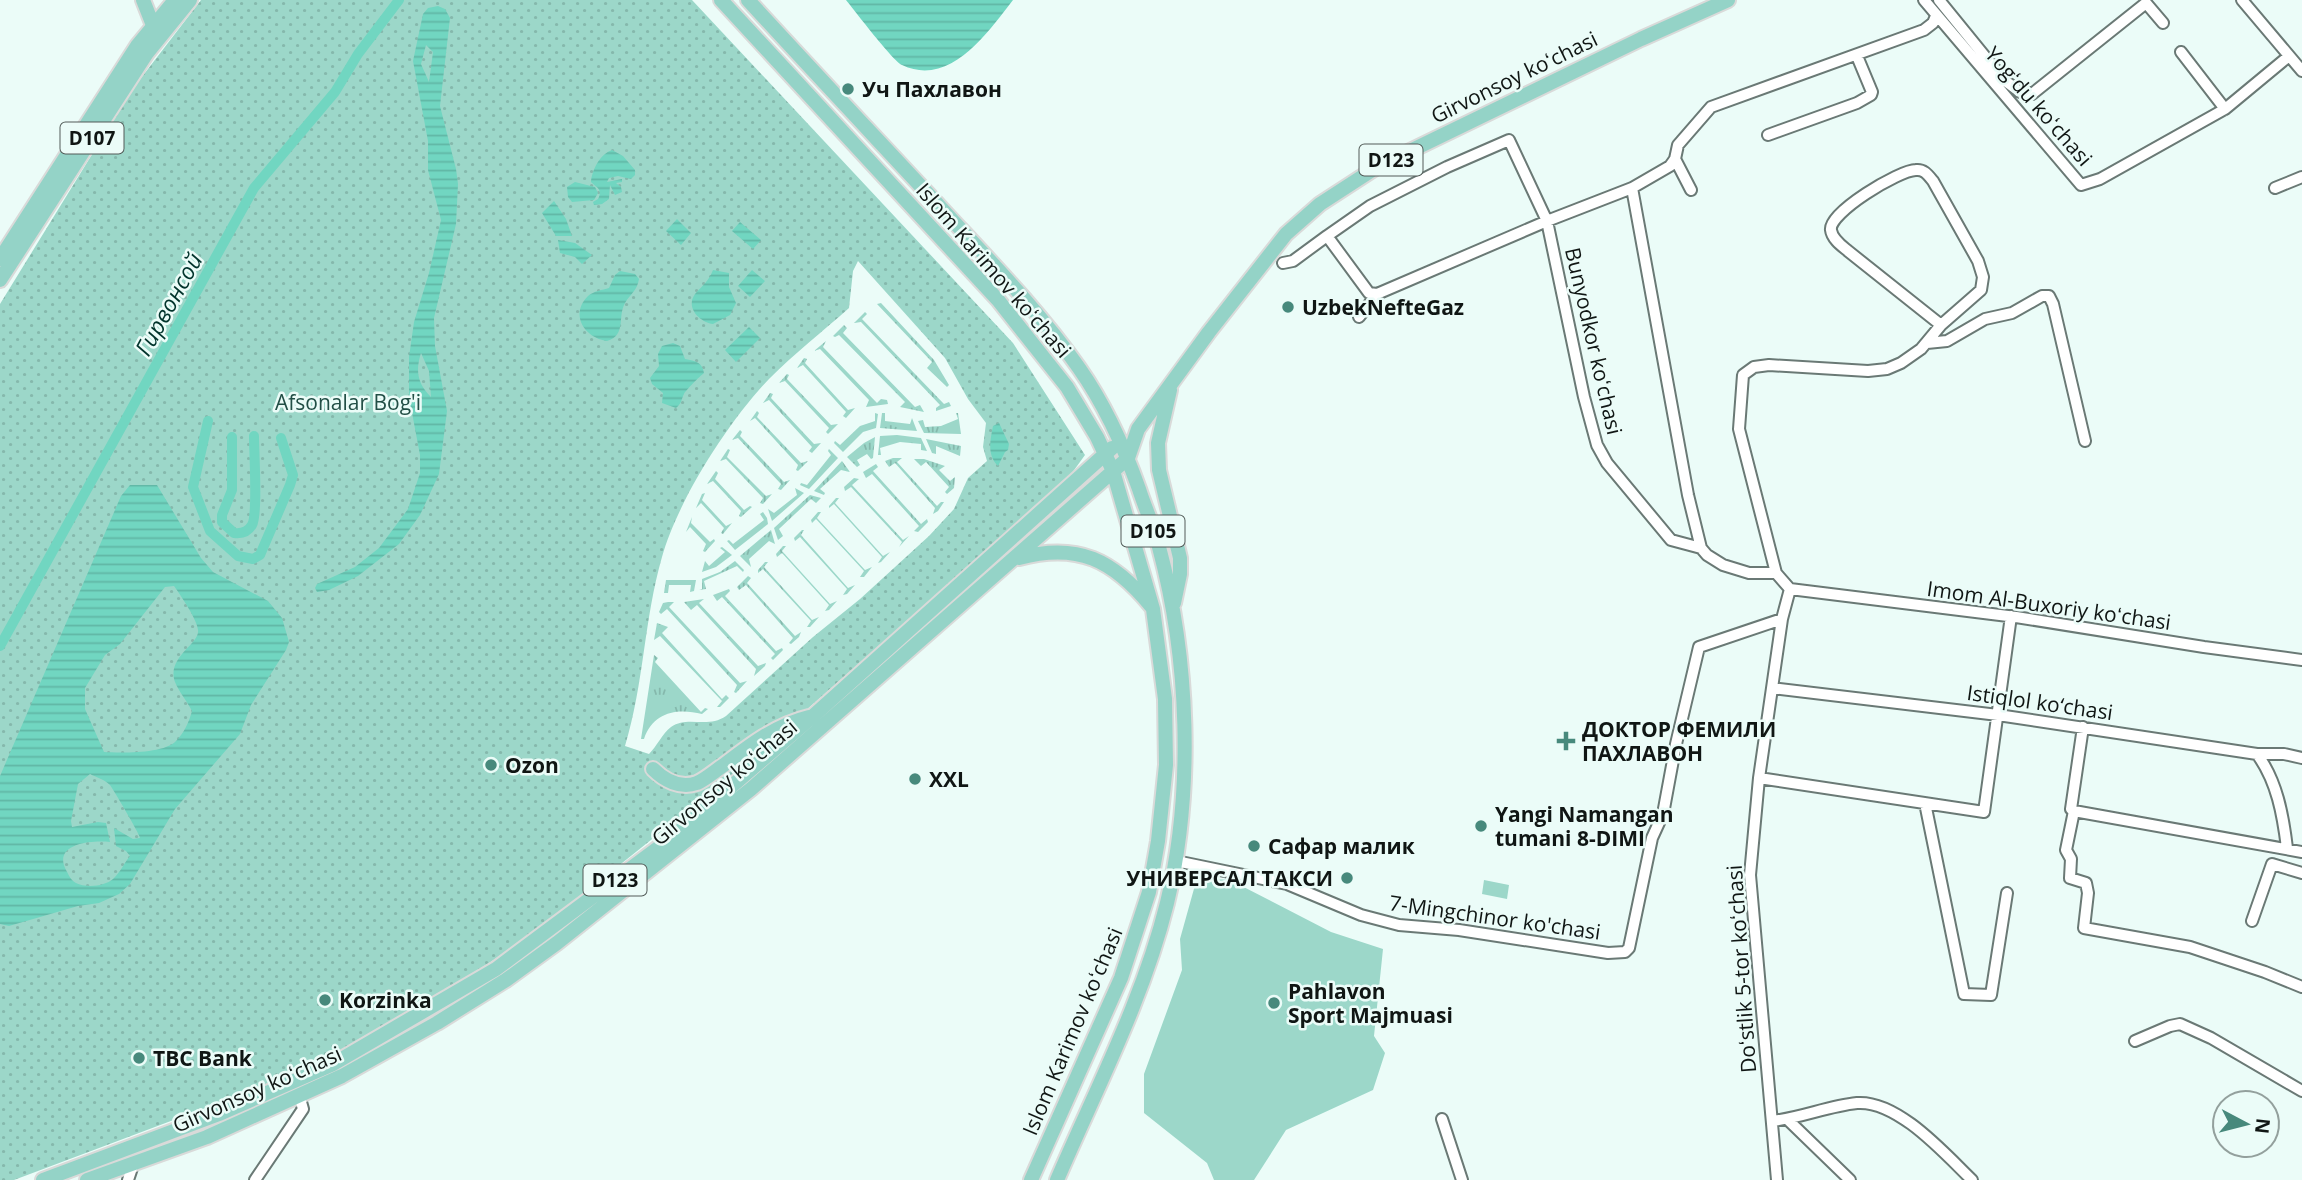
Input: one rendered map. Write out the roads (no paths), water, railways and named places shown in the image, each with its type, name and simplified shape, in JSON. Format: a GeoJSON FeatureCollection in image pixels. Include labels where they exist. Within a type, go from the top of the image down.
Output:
{"type":"FeatureCollection","features":[{"type":"Feature","properties":{"kind":"main road"},"geometry":{"type":"LineString","coordinates":[[143,0],[155,32]]}},
{"type":"Feature","properties":{"kind":"main road","name":"D107"},"geometry":{"type":"LineString","coordinates":[[0,280],[175,0]]}},
{"type":"Feature","properties":{"kind":"main road","name":"D107"},"geometry":{"type":"LineString","coordinates":[[0,259],[137,46],[190,0]]}},
{"type":"Feature","properties":{"kind":"main road","name":"Islom Karimov koʻchasi"},"geometry":{"type":"LineString","coordinates":[[721,0],[998,300],[1067,387],[1113,471],[1153,609],[1165,699],[1166,765],[1158,841],[1149,892],[1128,960],[1031,1180]]}},
{"type":"Feature","properties":{"kind":"main road","name":"Islom Karimov koʻchasi"},"geometry":{"type":"LineString","coordinates":[[748,0],[842,94],[1040,317],[1080,369],[1128,458],[1159,545],[1173,608],[1181,674],[1185,750],[1176,861],[1149,964],[1057,1180]]}},
{"type":"Feature","properties":{"kind":"main road","name":"Girvonsoy koʻchasi"},"geometry":{"type":"LineString","coordinates":[[43,1180],[219,1114],[333,1064],[495,969],[544,934],[583,914],[751,789],[1128,458],[1139,429],[1172,382],[1286,234],[1338,190],[1377,167],[1728,0]]}},
{"type":"Feature","properties":{"kind":"main road"},"geometry":{"type":"LineString","coordinates":[[1172,382],[1158,443],[1158,470],[1180,558],[1180,574],[1173,608]]}},
{"type":"Feature","properties":{"kind":"main road","name":"Girvonsoy koʻchasi"},"geometry":{"type":"LineString","coordinates":[[1120,441],[1139,429]]}},
{"type":"Feature","properties":{"kind":"main road","name":"D123"},"geometry":{"type":"LineString","coordinates":[[1106,455],[1120,441]]}},
{"type":"Feature","properties":{"kind":"main road","name":"Girvonsoy koʻchasi"},"geometry":{"type":"LineString","coordinates":[[87,1180],[207,1137],[342,1076],[437,1023],[506,980],[557,943],[583,914],[813,716],[1106,455]]}},
{"type":"Feature","properties":{"kind":"main road"},"geometry":{"type":"LineString","coordinates":[[1015,559],[1058,552],[1076,552],[1094,558],[1119,574],[1153,609]]}},
{"type":"Feature","properties":{"kind":"main road"},"geometry":{"type":"LineString","coordinates":[[653,769],[666,779],[681,785],[697,783],[770,733],[797,720],[813,716]]}},
{"type":"Feature","properties":{"kind":"main road"},"geometry":{"type":"LineString","coordinates":[[544,934],[557,943]]}},
{"type":"Feature","properties":{"kind":"main road"},"geometry":{"type":"LineString","coordinates":[[1066,1101],[1087,1110]]}},
{"type":"Feature","properties":{"kind":"street","name":"Yogʻdu koʻchasi"},"geometry":{"type":"LineString","coordinates":[[1924,0],[2081,185],[2100,179],[2225,109]]}},
{"type":"Feature","properties":{"kind":"street","name":"Yogʻdu koʻchasi"},"geometry":{"type":"LineString","coordinates":[[1939,0],[2004,80],[2020,92],[2032,94],[2146,4],[2164,23]]}},
{"type":"Feature","properties":{"kind":"street"},"geometry":{"type":"LineString","coordinates":[[2242,0],[2302,71]]}},
{"type":"Feature","properties":{"kind":"street"},"geometry":{"type":"LineString","coordinates":[[1359,317],[1377,294],[1547,221],[1632,188],[1670,166],[1675,159],[1678,145],[1711,107],[1924,30],[1933,23],[1936,16]]}},
{"type":"Feature","properties":{"kind":"street"},"geometry":{"type":"LineString","coordinates":[[2181,52],[2225,109],[2289,56]]}},
{"type":"Feature","properties":{"kind":"street"},"geometry":{"type":"LineString","coordinates":[[1768,135],[1857,103],[1871,95],[1857,56]]}},
{"type":"Feature","properties":{"kind":"street","name":"Bunyodkor koʻchasi"},"geometry":{"type":"LineString","coordinates":[[1283,263],[1293,261],[1370,206],[1447,167],[1509,140],[1547,221],[1584,397],[1597,445],[1608,463],[1671,540],[1702,548],[1707,555],[1723,565],[1749,573],[1776,573]]}},
{"type":"Feature","properties":{"kind":"street"},"geometry":{"type":"LineString","coordinates":[[1675,159],[1691,190]]}},
{"type":"Feature","properties":{"kind":"street"},"geometry":{"type":"LineString","coordinates":[[1790,589],[1776,573],[1738,429],[1743,375],[1754,367],[1769,365],[1868,371],[1887,369],[1927,343],[1941,326],[1981,290],[1983,277],[1978,261],[1933,181],[1926,172],[1917,169],[1903,173],[1843,209],[1832,221],[1830,230],[1847,251],[1941,326]]}},
{"type":"Feature","properties":{"kind":"street"},"geometry":{"type":"LineString","coordinates":[[2275,188],[2302,177]]}},
{"type":"Feature","properties":{"kind":"street"},"geometry":{"type":"LineString","coordinates":[[1632,188],[1688,495],[1702,548]]}},
{"type":"Feature","properties":{"kind":"street"},"geometry":{"type":"LineString","coordinates":[[1327,236],[1359,283],[1369,293],[1377,294]]}},
{"type":"Feature","properties":{"kind":"street"},"geometry":{"type":"LineString","coordinates":[[1927,343],[1947,341],[1985,318],[2012,313],[2042,296],[2049,296],[2085,441]]}},
{"type":"Feature","properties":{"kind":"street","name":"Imom Al-Buxoriy koʻchasi"},"geometry":{"type":"LineString","coordinates":[[1790,589],[2011,617],[2302,660]]}},
{"type":"Feature","properties":{"kind":"street","name":"Doʻstlik 5-tor koʻchasi"},"geometry":{"type":"LineString","coordinates":[[1777,1180],[1750,875],[1759,778],[1782,619],[1790,589]]}},
{"type":"Feature","properties":{"kind":"street"},"geometry":{"type":"LineString","coordinates":[[1759,778],[1984,813],[2011,617]]}},
{"type":"Feature","properties":{"kind":"street","name":"7-Mingchinor ko'chasi"},"geometry":{"type":"LineString","coordinates":[[1176,861],[1287,884],[1361,915],[1399,925],[1459,930],[1608,953],[1625,953],[1629,948],[1652,838],[1663,814],[1675,744],[1699,647],[1782,619]]}},
{"type":"Feature","properties":{"kind":"street","name":"Istiqlol ko‘chasi"},"geometry":{"type":"LineString","coordinates":[[1772,688],[1998,715],[2257,754],[2284,754],[2302,758]]}},
{"type":"Feature","properties":{"kind":"street"},"geometry":{"type":"LineString","coordinates":[[2083,727],[2071,809],[2074,811],[2066,850],[2071,859],[2070,878],[2086,883],[2088,893],[2084,928],[2190,947],[2302,987]]}},
{"type":"Feature","properties":{"kind":"street"},"geometry":{"type":"LineString","coordinates":[[2257,754],[2266,766],[2282,812],[2287,848]]}},
{"type":"Feature","properties":{"kind":"street"},"geometry":{"type":"LineString","coordinates":[[1925,803],[1964,994],[1991,995],[2007,893]]}},
{"type":"Feature","properties":{"kind":"street"},"geometry":{"type":"LineString","coordinates":[[2074,811],[2302,852]]}},
{"type":"Feature","properties":{"kind":"street"},"geometry":{"type":"LineString","coordinates":[[2252,921],[2272,863],[2302,873]]}},
{"type":"Feature","properties":{"kind":"street"},"geometry":{"type":"LineString","coordinates":[[2135,1041],[2180,1024],[2211,1038],[2302,1091]]}},
{"type":"Feature","properties":{"kind":"street"},"geometry":{"type":"LineString","coordinates":[[255,1180],[303,1109],[299,1095]]}},
{"type":"Feature","properties":{"kind":"street"},"geometry":{"type":"LineString","coordinates":[[1772,1121],[1858,1103],[1873,1104],[1913,1124],[1972,1180]]}},
{"type":"Feature","properties":{"kind":"street"},"geometry":{"type":"LineString","coordinates":[[1442,1119],[1462,1180]]}},
{"type":"Feature","properties":{"kind":"street"},"geometry":{"type":"LineString","coordinates":[[1787,1119],[1850,1180]]}},
{"type":"Feature","properties":{"kind":"street"},"geometry":{"type":"LineString","coordinates":[[128,1180],[134,1162]]}},
{"type":"Feature","properties":{"kind":"waterway","name":"Гирвонсой"},"geometry":{"type":"LineString","coordinates":[[0,646],[254,188],[335,92],[358,54],[399,0]]}},
{"type":"Feature","properties":{"kind":"waterway"},"geometry":{"type":"LineString","coordinates":[[208,421],[193,487],[210,531],[238,556],[253,559],[260,555],[290,485],[293,475],[281,438]]}},
{"type":"Feature","properties":{"kind":"waterway"},"geometry":{"type":"LineString","coordinates":[[232,437],[232,490],[222,522],[234,533],[240,533],[249,529],[254,519],[254,436]]}},
{"type":"Feature","properties":{"kind":"place","name":"Уч Пахлавон"},"geometry":{"type":"Point","coordinates":[848,89]}},
{"type":"Feature","properties":{"kind":"place","name":"UzbekNefteGaz"},"geometry":{"type":"Point","coordinates":[1288,307]}},
{"type":"Feature","properties":{"kind":"place","name":"ДОКТОР ФЕМИЛИ ПАХЛАВОН"},"geometry":{"type":"Point","coordinates":[1566,741]}},
{"type":"Feature","properties":{"kind":"place","name":"Ozon"},"geometry":{"type":"Point","coordinates":[491,765]}},
{"type":"Feature","properties":{"kind":"place","name":"XXL"},"geometry":{"type":"Point","coordinates":[915,779]}},
{"type":"Feature","properties":{"kind":"place","name":"Yangi Namangan tumani 8-DIMI"},"geometry":{"type":"Point","coordinates":[1481,826]}},
{"type":"Feature","properties":{"kind":"place","name":"Сафар малик"},"geometry":{"type":"Point","coordinates":[1254,846]}},
{"type":"Feature","properties":{"kind":"place","name":"УНИВЕРСАЛ ТАКСИ"},"geometry":{"type":"Point","coordinates":[1347,878]}},
{"type":"Feature","properties":{"kind":"place","name":"Korzinka"},"geometry":{"type":"Point","coordinates":[325,1000]}},
{"type":"Feature","properties":{"kind":"place","name":"Pahlavon Sport Majmuasi"},"geometry":{"type":"Point","coordinates":[1274,1003]}},
{"type":"Feature","properties":{"kind":"place","name":"TBC Bank"},"geometry":{"type":"Point","coordinates":[139,1058]}},
{"type":"Feature","properties":{"kind":"park label","name":"Afsonalar Bog'i"},"geometry":{"type":"Point","coordinates":[348,402]}}]}
